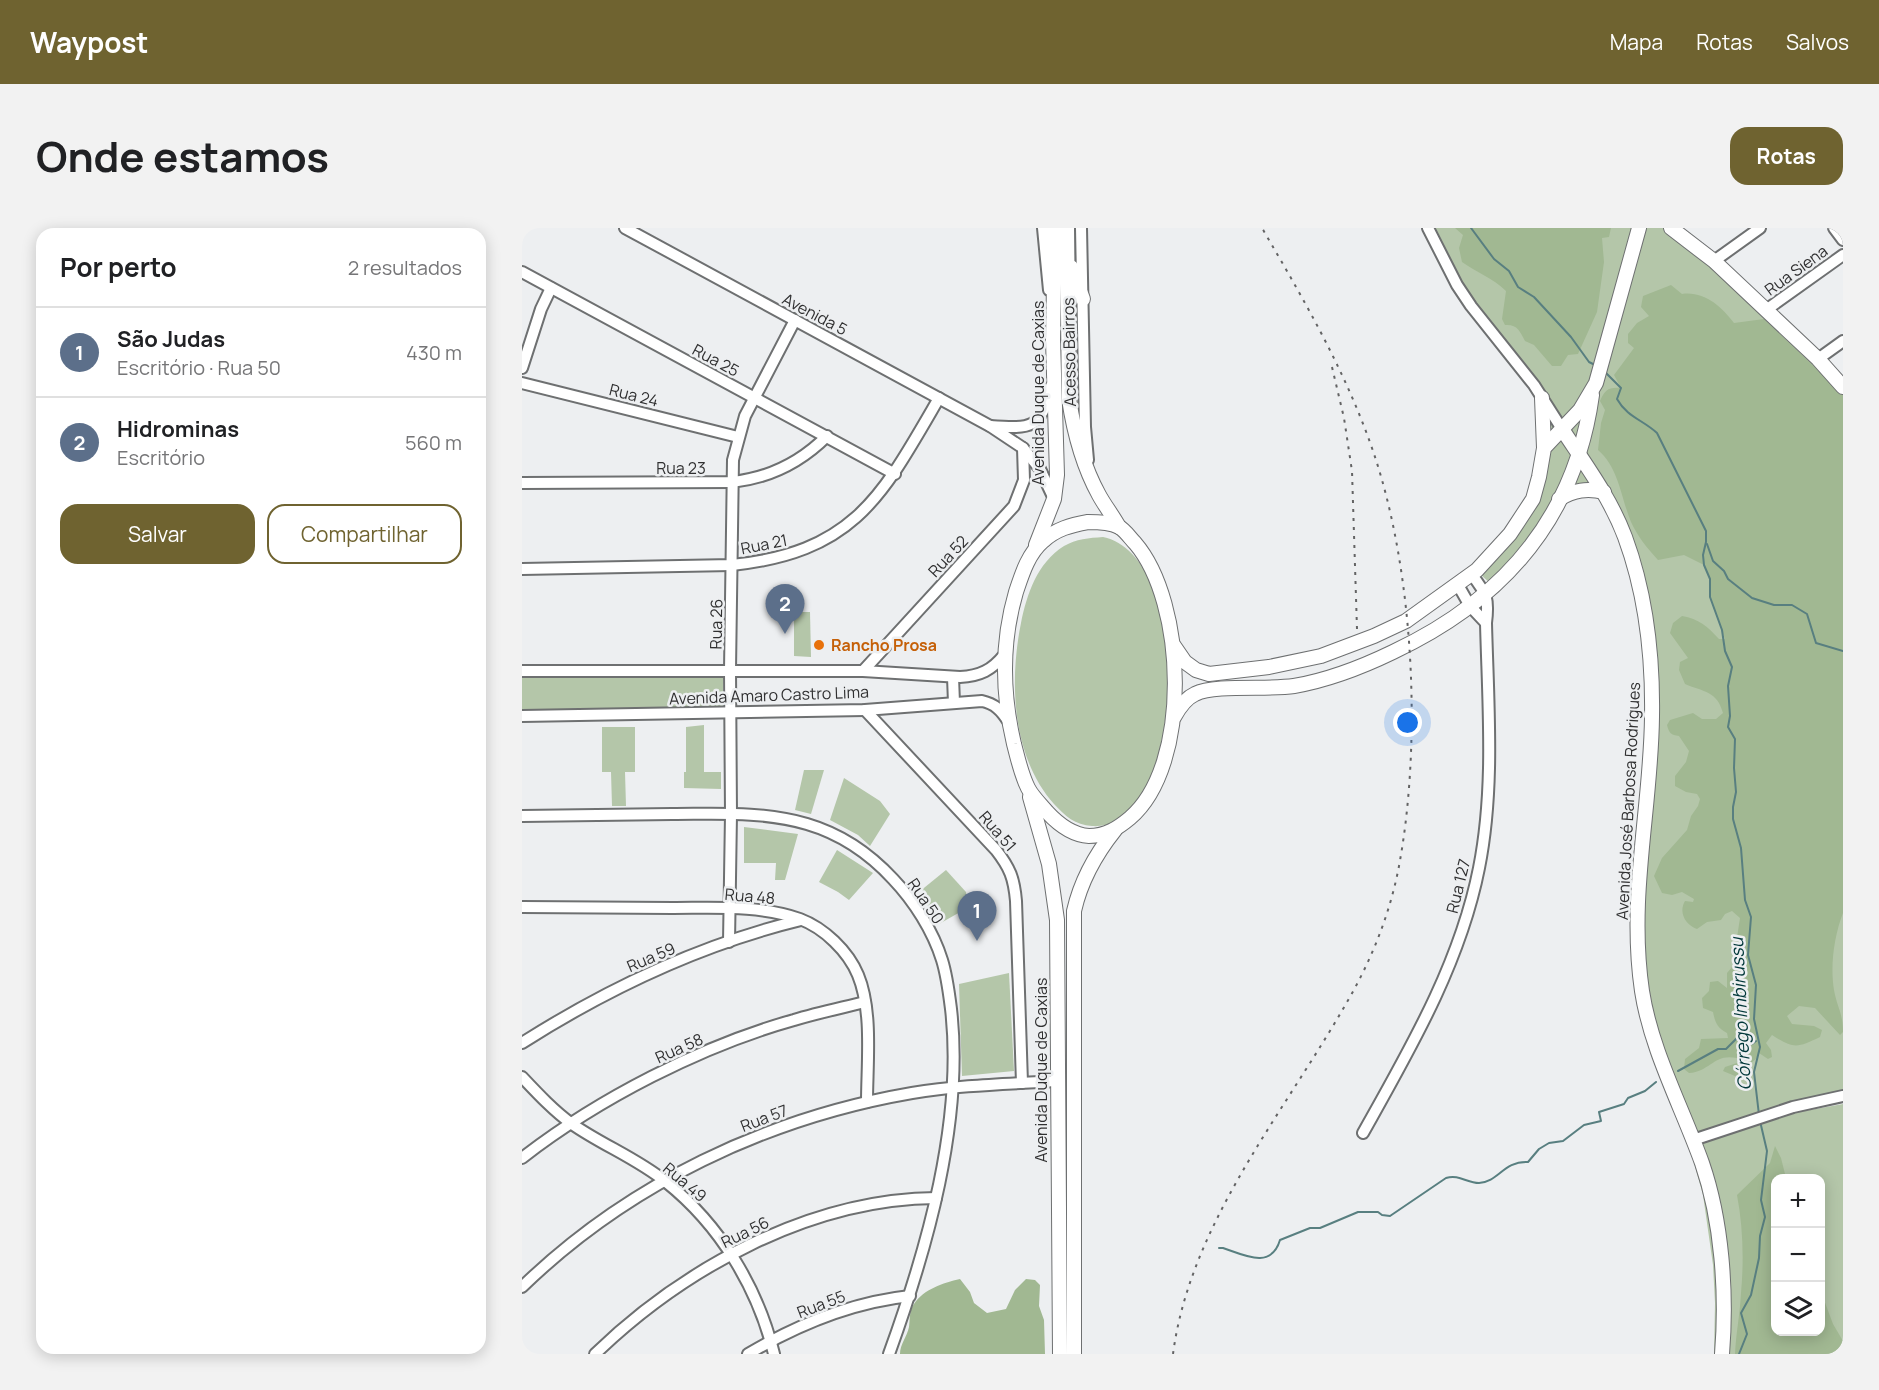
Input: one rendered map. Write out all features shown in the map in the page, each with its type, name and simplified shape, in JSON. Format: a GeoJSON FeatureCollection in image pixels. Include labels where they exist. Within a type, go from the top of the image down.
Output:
{"type":"FeatureCollection","features":[{"type":"Feature","properties":{"kind":"main road"},"geometry":{"type":"LineString","coordinates":[[1172,718],[1181,706],[1197,692],[1210,689],[1261,689],[1293,686],[1341,674],[1371,663],[1432,633],[1486,594],[1514,569],[1548,522],[1579,455],[1594,387],[1639,228]]}},
{"type":"Feature","properties":{"kind":"main road"},"geometry":{"type":"LineString","coordinates":[[1671,228],[1714,261],[1818,359],[1843,387]]}},
{"type":"Feature","properties":{"kind":"main road","name":"Avenida Duque de Caxias"},"geometry":{"type":"LineString","coordinates":[[1060,1354],[1057,920],[1049,864],[1009,721],[1004,655],[1020,579],[1045,525],[1054,499],[1057,475],[1053,340],[1061,233]]}},
{"type":"Feature","properties":{"kind":"main road","name":"Avenida Duque de Caxias"},"geometry":{"type":"LineString","coordinates":[[1061,233],[1067,258],[1069,399],[1077,438],[1099,494],[1119,527],[1146,556],[1155,573],[1173,644],[1174,700],[1169,737],[1153,786],[1134,814],[1115,830],[1089,866],[1074,911],[1074,1354]]}},
{"type":"Feature","properties":{"kind":"main road"},"geometry":{"type":"LineString","coordinates":[[1067,258],[1083,299]]}},
{"type":"Feature","properties":{"kind":"main road"},"geometry":{"type":"LineString","coordinates":[[1544,448],[1580,410],[1594,387]]}},
{"type":"Feature","properties":{"kind":"main road"},"geometry":{"type":"LineString","coordinates":[[1173,644],[1185,662],[1196,670],[1209,674],[1278,665],[1321,656],[1406,621],[1472,575],[1510,534],[1533,499],[1544,448],[1542,398]]}},
{"type":"Feature","properties":{"kind":"main road","name":"Avenida José Barbosa Rodrigues"},"geometry":{"type":"LineString","coordinates":[[1562,429],[1604,492],[1624,534],[1645,609],[1652,677],[1652,718],[1638,892],[1637,932],[1642,992],[1660,1053],[1703,1165],[1710,1193],[1721,1261],[1724,1297],[1722,1354]]}},
{"type":"Feature","properties":{"kind":"main road"},"geometry":{"type":"LineString","coordinates":[[1559,499],[1579,490],[1592,489],[1604,492]]}},
{"type":"Feature","properties":{"kind":"main road"},"geometry":{"type":"LineString","coordinates":[[1032,553],[1043,540],[1072,525],[1088,522],[1119,527]]}},
{"type":"Feature","properties":{"kind":"main road"},"geometry":{"type":"LineString","coordinates":[[1028,789],[1055,821],[1068,830],[1091,836],[1115,830]]}},
{"type":"Feature","properties":{"kind":"street","name":"Avenida 5"},"geometry":{"type":"LineString","coordinates":[[625,228],[990,426],[1023,448],[1040,469],[1054,499]]}},
{"type":"Feature","properties":{"kind":"street"},"geometry":{"type":"LineString","coordinates":[[1043,228],[1053,340]]}},
{"type":"Feature","properties":{"kind":"street","name":"Acesso Bairros"},"geometry":{"type":"LineString","coordinates":[[1081,228],[1085,428],[1090,476]]}},
{"type":"Feature","properties":{"kind":"street","name":"Avenida José Barbosa Rodrigues"},"geometry":{"type":"LineString","coordinates":[[1428,228],[1457,285],[1542,398],[1562,429]]}},
{"type":"Feature","properties":{"kind":"street"},"geometry":{"type":"LineString","coordinates":[[1834,228],[1843,240]]}},
{"type":"Feature","properties":{"kind":"street"},"geometry":{"type":"LineString","coordinates":[[1714,261],[1754,230]]}},
{"type":"Feature","properties":{"kind":"street","name":"Rua Siena"},"geometry":{"type":"LineString","coordinates":[[1766,310],[1843,255]]}},
{"type":"Feature","properties":{"kind":"street","name":"Rua 25"},"geometry":{"type":"LineString","coordinates":[[522,272],[895,474]]}},
{"type":"Feature","properties":{"kind":"street"},"geometry":{"type":"LineString","coordinates":[[522,368],[550,288]]}},
{"type":"Feature","properties":{"kind":"street","name":"Rua 26"},"geometry":{"type":"LineString","coordinates":[[729,942],[732,813],[729,714],[732,482],[738,437],[753,397],[795,320]]}},
{"type":"Feature","properties":{"kind":"street"},"geometry":{"type":"LineString","coordinates":[[1818,359],[1843,341]]}},
{"type":"Feature","properties":{"kind":"street","name":"Avenida 5"},"geometry":{"type":"LineString","coordinates":[[990,426],[1028,426],[1036,421],[1047,402],[1054,372]]}},
{"type":"Feature","properties":{"kind":"street","name":"Rua 24"},"geometry":{"type":"LineString","coordinates":[[522,383],[738,437]]}},
{"type":"Feature","properties":{"kind":"street","name":"Rua 21"},"geometry":{"type":"LineString","coordinates":[[522,569],[732,565],[778,558],[819,544],[858,516],[895,474],[939,398]]}},
{"type":"Feature","properties":{"kind":"street","name":"Rua 23"},"geometry":{"type":"LineString","coordinates":[[522,483],[732,482],[763,477],[783,469],[800,459],[827,436]]}},
{"type":"Feature","properties":{"kind":"street","name":"Rua 52"},"geometry":{"type":"LineString","coordinates":[[863,671],[1014,506],[1024,480],[1023,448]]}},
{"type":"Feature","properties":{"kind":"street"},"geometry":{"type":"LineString","coordinates":[[1472,575],[1486,594]]}},
{"type":"Feature","properties":{"kind":"street"},"geometry":{"type":"LineString","coordinates":[[1458,585],[1470,606],[1486,623]]}},
{"type":"Feature","properties":{"kind":"street","name":"Rua 127"},"geometry":{"type":"LineString","coordinates":[[1363,1133],[1419,1035],[1457,944],[1477,877],[1484,832],[1488,777],[1486,623],[1488,601],[1486,594]]}},
{"type":"Feature","properties":{"kind":"street","name":"Avenida Amaro Castro Lima"},"geometry":{"type":"LineString","coordinates":[[522,671],[863,671],[953,677],[981,674],[996,665],[1004,655]]}},
{"type":"Feature","properties":{"kind":"street"},"geometry":{"type":"LineString","coordinates":[[953,677],[954,703]]}},
{"type":"Feature","properties":{"kind":"street","name":"Avenida Amaro Castro Lima"},"geometry":{"type":"LineString","coordinates":[[522,716],[865,710],[982,701],[999,708],[1009,721]]}},
{"type":"Feature","properties":{"kind":"street","name":"Rua 51"},"geometry":{"type":"LineString","coordinates":[[865,710],[988,841],[1008,866],[1014,882],[1022,1083]]}},
{"type":"Feature","properties":{"kind":"street","name":"Rua 50"},"geometry":{"type":"LineString","coordinates":[[522,816],[732,813],[780,818],[807,824],[832,833],[858,847],[881,866],[919,911],[942,959],[952,1023],[954,1059],[948,1131],[936,1198],[910,1296],[889,1354]]}},
{"type":"Feature","properties":{"kind":"street","name":"Rua 48"},"geometry":{"type":"LineString","coordinates":[[522,907],[728,908],[771,911],[801,920],[830,938],[850,960],[862,988],[865,1002],[867,1102]]}},
{"type":"Feature","properties":{"kind":"street","name":"Rua 59"},"geometry":{"type":"LineString","coordinates":[[522,1043],[615,990],[657,970],[729,942],[801,920]]}},
{"type":"Feature","properties":{"kind":"street","name":"Rua 58"},"geometry":{"type":"LineString","coordinates":[[522,1158],[600,1105],[662,1072],[723,1045],[792,1020],[865,1002]]}},
{"type":"Feature","properties":{"kind":"street","name":"Rua 49"},"geometry":{"type":"LineString","coordinates":[[522,1077],[571,1124],[665,1181],[700,1215],[731,1255],[756,1299],[774,1354]]}},
{"type":"Feature","properties":{"kind":"street","name":"Rua 57"},"geometry":{"type":"LineString","coordinates":[[522,1287],[561,1252],[641,1194],[715,1154],[763,1134],[867,1102],[952,1088],[1057,1081]]}},
{"type":"Feature","properties":{"kind":"street"},"geometry":{"type":"LineString","coordinates":[[1693,1140],[1793,1107],[1843,1096]]}},
{"type":"Feature","properties":{"kind":"street","name":"Rua 56"},"geometry":{"type":"LineString","coordinates":[[595,1354],[658,1300],[731,1255],[838,1210],[894,1200],[936,1198]]}},
{"type":"Feature","properties":{"kind":"street","name":"Rua 55"},"geometry":{"type":"LineString","coordinates":[[748,1354],[819,1320],[863,1304],[887,1298],[910,1296]]}},
{"type":"Feature","properties":{"kind":"green space"},"geometry":{"type":"Polygon","coordinates":[[[1425,228],[1634,228],[1577,456],[1601,493],[1590,493],[1555,504],[1545,520],[1491,584],[1481,575],[1516,535],[1535,509],[1541,493],[1538,395],[1500,344],[1425,228]]]}},
{"type":"Feature","properties":{"kind":"green space"},"geometry":{"type":"Polygon","coordinates":[[[1455,228],[1611,228],[1609,237],[1602,238],[1604,262],[1597,312],[1578,354],[1568,355],[1561,366],[1552,366],[1534,345],[1525,341],[1518,329],[1505,325],[1502,319],[1506,291],[1462,262],[1459,248],[1463,235],[1455,228]]]}},
{"type":"Feature","properties":{"kind":"green space"},"geometry":{"type":"Polygon","coordinates":[[[1641,228],[1669,228],[1843,386],[1843,1102],[1816,1106],[1788,1114],[1843,1104],[1843,1354],[1714,1354],[1713,1265],[1703,1195],[1655,1023],[1642,933],[1654,754],[1642,582],[1584,458],[1597,390],[1641,228]]]}},
{"type":"Feature","properties":{"kind":"green space"},"geometry":{"type":"Polygon","coordinates":[[[1671,285],[1682,294],[1705,297],[1734,323],[1764,319],[1843,394],[1843,913],[1835,941],[1832,971],[1843,1032],[1840,1035],[1815,1008],[1799,1006],[1787,1016],[1792,1024],[1814,1026],[1822,1030],[1820,1037],[1801,1045],[1791,1045],[1772,1035],[1766,1043],[1771,1050],[1772,1057],[1768,1059],[1759,1053],[1756,1059],[1743,1069],[1742,1074],[1735,1076],[1723,1071],[1725,1067],[1740,1062],[1737,1058],[1723,1058],[1696,1072],[1689,1073],[1684,1069],[1685,1059],[1699,1048],[1701,1039],[1728,1038],[1727,1033],[1717,1024],[1713,1012],[1703,1008],[1702,998],[1709,991],[1710,982],[1718,981],[1727,988],[1727,973],[1737,961],[1736,944],[1740,918],[1732,911],[1725,914],[1721,920],[1707,922],[1697,929],[1687,922],[1682,910],[1685,901],[1693,902],[1694,899],[1682,892],[1672,895],[1662,893],[1654,876],[1662,858],[1687,830],[1700,799],[1697,794],[1686,792],[1675,786],[1675,776],[1686,762],[1689,751],[1679,736],[1670,732],[1667,725],[1670,720],[1693,713],[1702,719],[1716,719],[1723,713],[1713,696],[1685,684],[1679,670],[1680,662],[1688,658],[1670,633],[1673,623],[1682,616],[1698,621],[1719,639],[1725,639],[1710,597],[1710,579],[1704,565],[1684,555],[1658,560],[1634,527],[1611,465],[1598,450],[1605,410],[1600,401],[1608,390],[1621,388],[1614,375],[1634,348],[1628,343],[1628,334],[1637,323],[1649,316],[1641,307],[1643,296],[1671,285]]]}},
{"type":"Feature","properties":{"kind":"green space"},"geometry":{"type":"Polygon","coordinates":[[[1103,537],[1133,555],[1154,591],[1165,639],[1168,691],[1161,743],[1146,786],[1123,816],[1092,826],[1075,822],[1066,816],[1040,785],[1029,764],[1017,718],[1015,670],[1023,612],[1040,570],[1064,546],[1078,540],[1103,537]]]}},
{"type":"Feature","properties":{"kind":"green space"},"geometry":{"type":"Polygon","coordinates":[[[794,612],[810,612],[811,657],[794,656],[794,612]]]}},
{"type":"Feature","properties":{"kind":"green space"},"geometry":{"type":"Polygon","coordinates":[[[522,675],[723,676],[723,711],[522,714],[522,675]]]}},
{"type":"Feature","properties":{"kind":"green space"},"geometry":{"type":"Polygon","coordinates":[[[704,725],[704,772],[721,772],[721,789],[684,788],[686,727],[704,725]]]}},
{"type":"Feature","properties":{"kind":"green space"},"geometry":{"type":"Polygon","coordinates":[[[602,727],[635,727],[635,772],[625,772],[626,806],[612,806],[611,772],[602,772],[602,727]]]}},
{"type":"Feature","properties":{"kind":"green space"},"geometry":{"type":"Polygon","coordinates":[[[804,770],[824,770],[811,814],[795,810],[804,770]]]}},
{"type":"Feature","properties":{"kind":"green space"},"geometry":{"type":"Polygon","coordinates":[[[844,778],[880,801],[890,814],[870,846],[858,835],[830,820],[844,778]]]}},
{"type":"Feature","properties":{"kind":"green space"},"geometry":{"type":"Polygon","coordinates":[[[744,827],[798,834],[785,880],[775,880],[776,863],[744,863],[744,827]]]}},
{"type":"Feature","properties":{"kind":"green space"},"geometry":{"type":"Polygon","coordinates":[[[837,850],[873,873],[849,900],[819,882],[837,850]]]}},
{"type":"Feature","properties":{"kind":"green space"},"geometry":{"type":"Polygon","coordinates":[[[946,870],[966,892],[969,907],[939,924],[919,892],[946,870]]]}},
{"type":"Feature","properties":{"kind":"green space"},"geometry":{"type":"Polygon","coordinates":[[[1009,973],[1014,1071],[962,1076],[959,984],[1009,973]]]}},
{"type":"Feature","properties":{"kind":"green space"},"geometry":{"type":"Polygon","coordinates":[[[1775,1146],[1785,1174],[1771,1174],[1771,1336],[1825,1336],[1825,1303],[1833,1324],[1843,1341],[1843,1354],[1735,1354],[1742,1269],[1742,1231],[1737,1195],[1770,1163],[1775,1146]]]}},
{"type":"Feature","properties":{"kind":"green space"},"geometry":{"type":"Polygon","coordinates":[[[960,1279],[970,1292],[974,1303],[987,1313],[1006,1309],[1015,1290],[1026,1279],[1035,1280],[1040,1285],[1039,1306],[1044,1320],[1045,1354],[900,1354],[909,1327],[911,1309],[918,1299],[934,1287],[960,1279]]]}},
{"type":"Feature","properties":{"kind":"waterway","name":"Córrego Imbirussu"},"geometry":{"type":"LineString","coordinates":[[1471,228],[1494,259],[1509,271],[1518,287],[1534,297],[1571,337],[1589,362],[1597,366]]}},
{"type":"Feature","properties":{"kind":"waterway","name":"Córrego Imbirussu"},"geometry":{"type":"LineString","coordinates":[[1604,371],[1621,388],[1617,399],[1621,405],[1657,433],[1706,531],[1703,555],[1704,565],[1710,579],[1710,597],[1722,630],[1725,651],[1732,667],[1728,686],[1730,716],[1728,727],[1735,739],[1736,792],[1733,819],[1741,848],[1745,900],[1751,917],[1748,955],[1756,985],[1754,1019],[1760,1047],[1754,1072],[1759,1115]]}},
{"type":"Feature","properties":{"kind":"waterway"},"geometry":{"type":"LineString","coordinates":[[1707,544],[1713,561],[1724,571],[1728,579],[1752,598],[1774,605],[1792,605],[1807,614],[1816,643],[1843,651]]}},
{"type":"Feature","properties":{"kind":"waterway"},"geometry":{"type":"LineString","coordinates":[[1678,1071],[1718,1049],[1726,1049],[1737,1038],[1752,1044],[1756,1041]]}},
{"type":"Feature","properties":{"kind":"waterway"},"geometry":{"type":"LineString","coordinates":[[1219,1248],[1264,1258],[1276,1249],[1280,1240],[1310,1228],[1320,1228],[1358,1212],[1378,1212],[1390,1216],[1446,1178],[1455,1177],[1475,1183],[1486,1182],[1513,1165],[1528,1162],[1539,1149],[1549,1143],[1563,1141],[1584,1125],[1601,1121],[1599,1112],[1624,1104],[1628,1098],[1645,1091],[1656,1082]]}},
{"type":"Feature","properties":{"kind":"waterway","name":"Córrego Imbirussu"},"geometry":{"type":"LineString","coordinates":[[1739,1354],[1747,1334],[1741,1313],[1751,1295],[1765,1217],[1761,1200],[1767,1151],[1760,1121]]}},
{"type":"Feature","properties":{"kind":"railway"},"geometry":{"type":"LineString","coordinates":[[1173,1354],[1183,1306],[1198,1260],[1219,1215],[1243,1171],[1347,1002],[1379,937],[1399,866],[1406,817],[1412,712],[1410,657],[1398,549],[1387,498],[1373,451],[1350,393],[1308,309],[1262,228]]}},
{"type":"Feature","properties":{"kind":"railway"},"geometry":{"type":"LineString","coordinates":[[1332,367],[1344,418],[1352,471],[1357,629]]}},
{"type":"Feature","properties":{"kind":"place","name":"Hidrominas"},"geometry":{"type":"Point","coordinates":[785,634]}},
{"type":"Feature","properties":{"kind":"place","name":"Rancho Prosa"},"geometry":{"type":"Point","coordinates":[819,645]}},
{"type":"Feature","properties":{"kind":"place","name":"São Judas"},"geometry":{"type":"Point","coordinates":[977,941]}}]}
